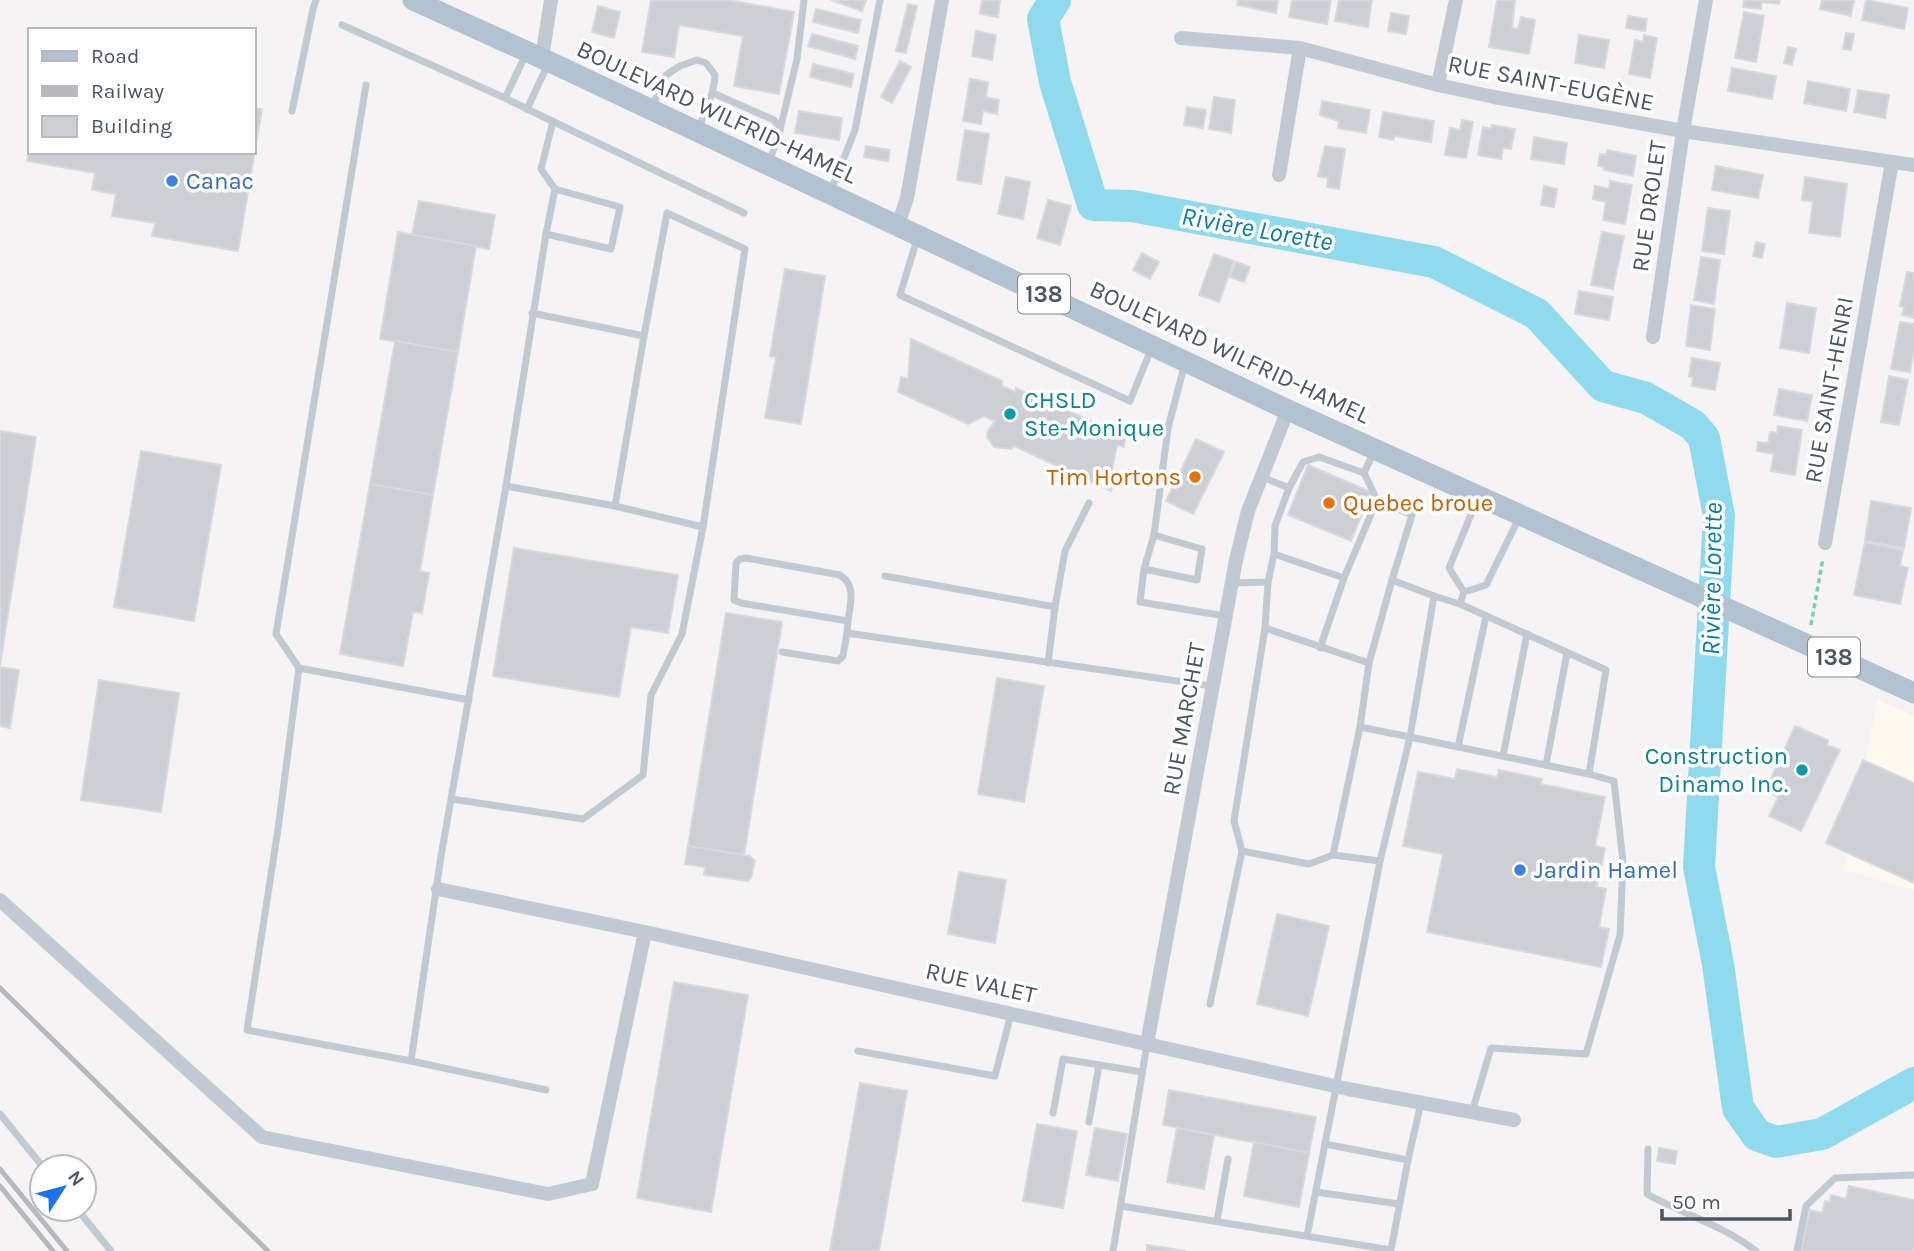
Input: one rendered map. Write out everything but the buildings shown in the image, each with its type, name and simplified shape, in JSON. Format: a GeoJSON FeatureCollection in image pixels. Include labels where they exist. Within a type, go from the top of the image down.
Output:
{"type":"FeatureCollection","features":[{"type":"Feature","properties":{"kind":"main road","name":"BOULEVARD WILFRID-HAMEL"},"geometry":{"type":"LineString","coordinates":[[413,0],[1288,410],[1914,693]]}},
{"type":"Feature","properties":{"kind":"street"},"geometry":{"type":"LineString","coordinates":[[539,57],[551,0]]}},
{"type":"Feature","properties":{"kind":"street"},"geometry":{"type":"LineString","coordinates":[[898,225],[908,198],[942,0]]}},
{"type":"Feature","properties":{"kind":"street"},"geometry":{"type":"LineString","coordinates":[[1437,85],[1456,0]]}},
{"type":"Feature","properties":{"kind":"street","name":"RUE DROLET"},"geometry":{"type":"LineString","coordinates":[[1653,337],[1683,131],[1706,0]]}},
{"type":"Feature","properties":{"kind":"street","name":"RUE SAINT-EUGÈNE"},"geometry":{"type":"LineString","coordinates":[[1181,38],[1300,48],[1437,85],[1683,131],[1914,165]]}},
{"type":"Feature","properties":{"kind":"street"},"geometry":{"type":"LineString","coordinates":[[1279,175],[1300,48]]}},
{"type":"Feature","properties":{"kind":"street","name":"RUE SAINT-HENRI"},"geometry":{"type":"LineString","coordinates":[[1825,543],[1892,162]]}},
{"type":"Feature","properties":{"kind":"street","name":"RUE MARCHET"},"geometry":{"type":"LineString","coordinates":[[1147,1044],[1232,583],[1248,511],[1288,410]]}},
{"type":"Feature","properties":{"kind":"street","name":"RUE VALET"},"geometry":{"type":"LineString","coordinates":[[438,889],[645,932],[1335,1086],[1514,1120]]}},
{"type":"Feature","properties":{"kind":"street"},"geometry":{"type":"LineString","coordinates":[[0,900],[262,1137],[548,1194],[592,1184],[645,932]]}},
{"type":"Feature","properties":{"kind":"lane"},"geometry":{"type":"LineString","coordinates":[[292,111],[316,0]]}},
{"type":"Feature","properties":{"kind":"lane"},"geometry":{"type":"LineString","coordinates":[[769,165],[779,135],[796,59],[804,0]]}},
{"type":"Feature","properties":{"kind":"lane"},"geometry":{"type":"LineString","coordinates":[[830,194],[855,130],[880,0]]}},
{"type":"Feature","properties":{"kind":"lane"},"geometry":{"type":"LineString","coordinates":[[342,25],[505,98],[744,213]]}},
{"type":"Feature","properties":{"kind":"lane"},"geometry":{"type":"LineString","coordinates":[[505,98],[539,57]]}},
{"type":"Feature","properties":{"kind":"lane"},"geometry":{"type":"LineString","coordinates":[[527,109],[539,57]]}},
{"type":"Feature","properties":{"kind":"lane"},"geometry":{"type":"LineString","coordinates":[[651,110],[666,75],[697,60],[706,63],[715,75],[713,93],[697,131]]}},
{"type":"Feature","properties":{"kind":"lane"},"geometry":{"type":"LineString","coordinates":[[366,85],[276,634],[299,668],[278,829],[247,1030],[545,1090]]}},
{"type":"Feature","properties":{"kind":"lane"},"geometry":{"type":"LineString","coordinates":[[713,93],[774,120],[780,128],[779,135]]}},
{"type":"Feature","properties":{"kind":"lane"},"geometry":{"type":"LineString","coordinates":[[546,234],[611,249],[620,207],[555,189],[541,169],[553,121]]}},
{"type":"Feature","properties":{"kind":"lane"},"geometry":{"type":"LineString","coordinates":[[411,1061],[532,313],[555,189]]}},
{"type":"Feature","properties":{"kind":"lane"},"geometry":{"type":"LineString","coordinates":[[452,800],[583,819],[643,775],[651,695],[682,634],[703,527],[745,249],[667,212],[615,506]]}},
{"type":"Feature","properties":{"kind":"lane"},"geometry":{"type":"LineString","coordinates":[[918,235],[900,295],[1130,401],[1152,346]]}},
{"type":"Feature","properties":{"kind":"lane"},"geometry":{"type":"LineString","coordinates":[[532,313],[644,336]]}},
{"type":"Feature","properties":{"kind":"lane"},"geometry":{"type":"LineString","coordinates":[[1185,361],[1168,428],[1153,535],[1144,569],[1140,602],[1226,616]]}},
{"type":"Feature","properties":{"kind":"lane"},"geometry":{"type":"LineString","coordinates":[[1364,473],[1375,449]]}},
{"type":"Feature","properties":{"kind":"lane"},"geometry":{"type":"LineString","coordinates":[[1210,1004],[1242,851],[1234,821],[1265,628],[1275,526],[1289,488],[1303,462],[1319,457],[1364,473],[1377,500],[1412,515],[1369,663],[1360,727],[1333,855]]}},
{"type":"Feature","properties":{"kind":"lane"},"geometry":{"type":"LineString","coordinates":[[1261,477],[1289,488]]}},
{"type":"Feature","properties":{"kind":"lane"},"geometry":{"type":"LineString","coordinates":[[506,486],[615,506],[703,527]]}},
{"type":"Feature","properties":{"kind":"lane"},"geometry":{"type":"LineString","coordinates":[[1464,592],[1449,568],[1479,496]]}},
{"type":"Feature","properties":{"kind":"lane"},"geometry":{"type":"LineString","coordinates":[[1320,648],[1344,578],[1377,500]]}},
{"type":"Feature","properties":{"kind":"lane"},"geometry":{"type":"LineString","coordinates":[[1048,663],[1065,551],[1089,503]]}},
{"type":"Feature","properties":{"kind":"lane"},"geometry":{"type":"LineString","coordinates":[[1464,592],[1486,585],[1520,515]]}},
{"type":"Feature","properties":{"kind":"lane"},"geometry":{"type":"LineString","coordinates":[[1144,569],[1197,580],[1202,548],[1153,535]]}},
{"type":"Feature","properties":{"kind":"lane"},"geometry":{"type":"LineString","coordinates":[[1274,554],[1344,578]]}},
{"type":"Feature","properties":{"kind":"lane"},"geometry":{"type":"LineString","coordinates":[[782,652],[838,661],[843,656],[848,634],[852,593],[847,580],[841,575],[740,559],[736,563],[732,595],[734,600],[848,621]]}},
{"type":"Feature","properties":{"kind":"lane"},"geometry":{"type":"LineString","coordinates":[[885,576],[1055,607]]}},
{"type":"Feature","properties":{"kind":"lane"},"geometry":{"type":"LineString","coordinates":[[1392,580],[1460,604],[1606,670],[1589,774]]}},
{"type":"Feature","properties":{"kind":"lane"},"geometry":{"type":"LineString","coordinates":[[1232,583],[1268,582]]}},
{"type":"Feature","properties":{"kind":"lane"},"geometry":{"type":"LineString","coordinates":[[1460,604],[1464,592]]}},
{"type":"Feature","properties":{"kind":"lane"},"geometry":{"type":"LineString","coordinates":[[1307,1236],[1380,861],[1410,737],[1434,596]]}},
{"type":"Feature","properties":{"kind":"lane"},"geometry":{"type":"LineString","coordinates":[[1458,747],[1486,616]]}},
{"type":"Feature","properties":{"kind":"lane"},"geometry":{"type":"LineString","coordinates":[[1265,628],[1369,663]]}},
{"type":"Feature","properties":{"kind":"lane"},"geometry":{"type":"LineString","coordinates":[[848,634],[1213,687]]}},
{"type":"Feature","properties":{"kind":"lane"},"geometry":{"type":"LineString","coordinates":[[1503,756],[1527,634]]}},
{"type":"Feature","properties":{"kind":"lane"},"geometry":{"type":"LineString","coordinates":[[1546,765],[1567,653]]}},
{"type":"Feature","properties":{"kind":"lane"},"geometry":{"type":"LineString","coordinates":[[299,668],[469,700]]}},
{"type":"Feature","properties":{"kind":"lane"},"geometry":{"type":"LineString","coordinates":[[1360,727],[1614,781],[1623,862],[1620,935],[1586,1054],[1491,1048],[1471,1113]]}},
{"type":"Feature","properties":{"kind":"lane"},"geometry":{"type":"LineString","coordinates":[[1242,851],[1309,864],[1333,855],[1380,861]]}},
{"type":"Feature","properties":{"kind":"lane"},"geometry":{"type":"LineString","coordinates":[[858,1051],[995,1076],[1011,1013]]}},
{"type":"Feature","properties":{"kind":"lane"},"geometry":{"type":"LineString","coordinates":[[1113,1251],[1147,1044]]}},
{"type":"Feature","properties":{"kind":"lane"},"geometry":{"type":"LineString","coordinates":[[1053,1113],[1063,1059],[1142,1072]]}},
{"type":"Feature","properties":{"kind":"lane"},"geometry":{"type":"LineString","coordinates":[[1088,1122],[1100,1065]]}},
{"type":"Feature","properties":{"kind":"lane"},"geometry":{"type":"LineString","coordinates":[[1121,1206],[1394,1250],[1399,1204],[1422,1102]]}},
{"type":"Feature","properties":{"kind":"lane"},"geometry":{"type":"LineString","coordinates":[[0,1114],[32,1153]]}},
{"type":"Feature","properties":{"kind":"lane"},"geometry":{"type":"LineString","coordinates":[[1325,1144],[1408,1160]]}},
{"type":"Feature","properties":{"kind":"lane"},"geometry":{"type":"LineString","coordinates":[[1648,1149],[1647,1194],[1679,1212],[1733,1234],[1756,1251]]}},
{"type":"Feature","properties":{"kind":"lane"},"geometry":{"type":"LineString","coordinates":[[1217,1222],[1228,1159]]}},
{"type":"Feature","properties":{"kind":"lane"},"geometry":{"type":"LineString","coordinates":[[1797,1251],[1805,1206],[1835,1178],[1914,1175]]}},
{"type":"Feature","properties":{"kind":"lane"},"geometry":{"type":"LineString","coordinates":[[1316,1192],[1399,1204]]}},
{"type":"Feature","properties":{"kind":"lane"},"geometry":{"type":"LineString","coordinates":[[88,1223],[111,1251]]}},
{"type":"Feature","properties":{"kind":"path"},"geometry":{"type":"LineString","coordinates":[[1811,625],[1825,543]]}},
{"type":"Feature","properties":{"kind":"shaded area"},"geometry":{"type":"Polygon","coordinates":[[[1878,699],[1914,716],[1914,890],[1843,870],[1878,699]]]}},
{"type":"Feature","properties":{"kind":"waterway","name":"Rivière Lorette"},"geometry":{"type":"LineString","coordinates":[[1055,0],[1043,19],[1055,82],[1093,205],[1132,206],[1434,262],[1537,314],[1603,386],[1646,398],[1693,425],[1704,438],[1719,516],[1699,867],[1718,964],[1738,1108],[1757,1135],[1776,1142],[1822,1134],[1914,1083]]}},
{"type":"Feature","properties":{"kind":"railway"},"geometry":{"type":"LineString","coordinates":[[0,988],[268,1251]]}},
{"type":"Feature","properties":{"kind":"railway"},"geometry":{"type":"LineString","coordinates":[[0,1169],[67,1251]]}},
{"type":"Feature","properties":{"kind":"railway"},"geometry":{"type":"LineString","coordinates":[[0,1186],[53,1251]]}},
{"type":"Feature","properties":{"kind":"place","name":"Canac"},"geometry":{"type":"Point","coordinates":[172,181]}},
{"type":"Feature","properties":{"kind":"place","name":"CHSLD Ste-Monique"},"geometry":{"type":"Point","coordinates":[1010,414]}},
{"type":"Feature","properties":{"kind":"place","name":"Tim Hortons"},"geometry":{"type":"Point","coordinates":[1195,477]}},
{"type":"Feature","properties":{"kind":"place","name":"Quebec broue"},"geometry":{"type":"Point","coordinates":[1329,503]}},
{"type":"Feature","properties":{"kind":"place","name":"Construction Dinamo Inc."},"geometry":{"type":"Point","coordinates":[1802,770]}},
{"type":"Feature","properties":{"kind":"place","name":"Jardin Hamel"},"geometry":{"type":"Point","coordinates":[1520,870]}}]}
